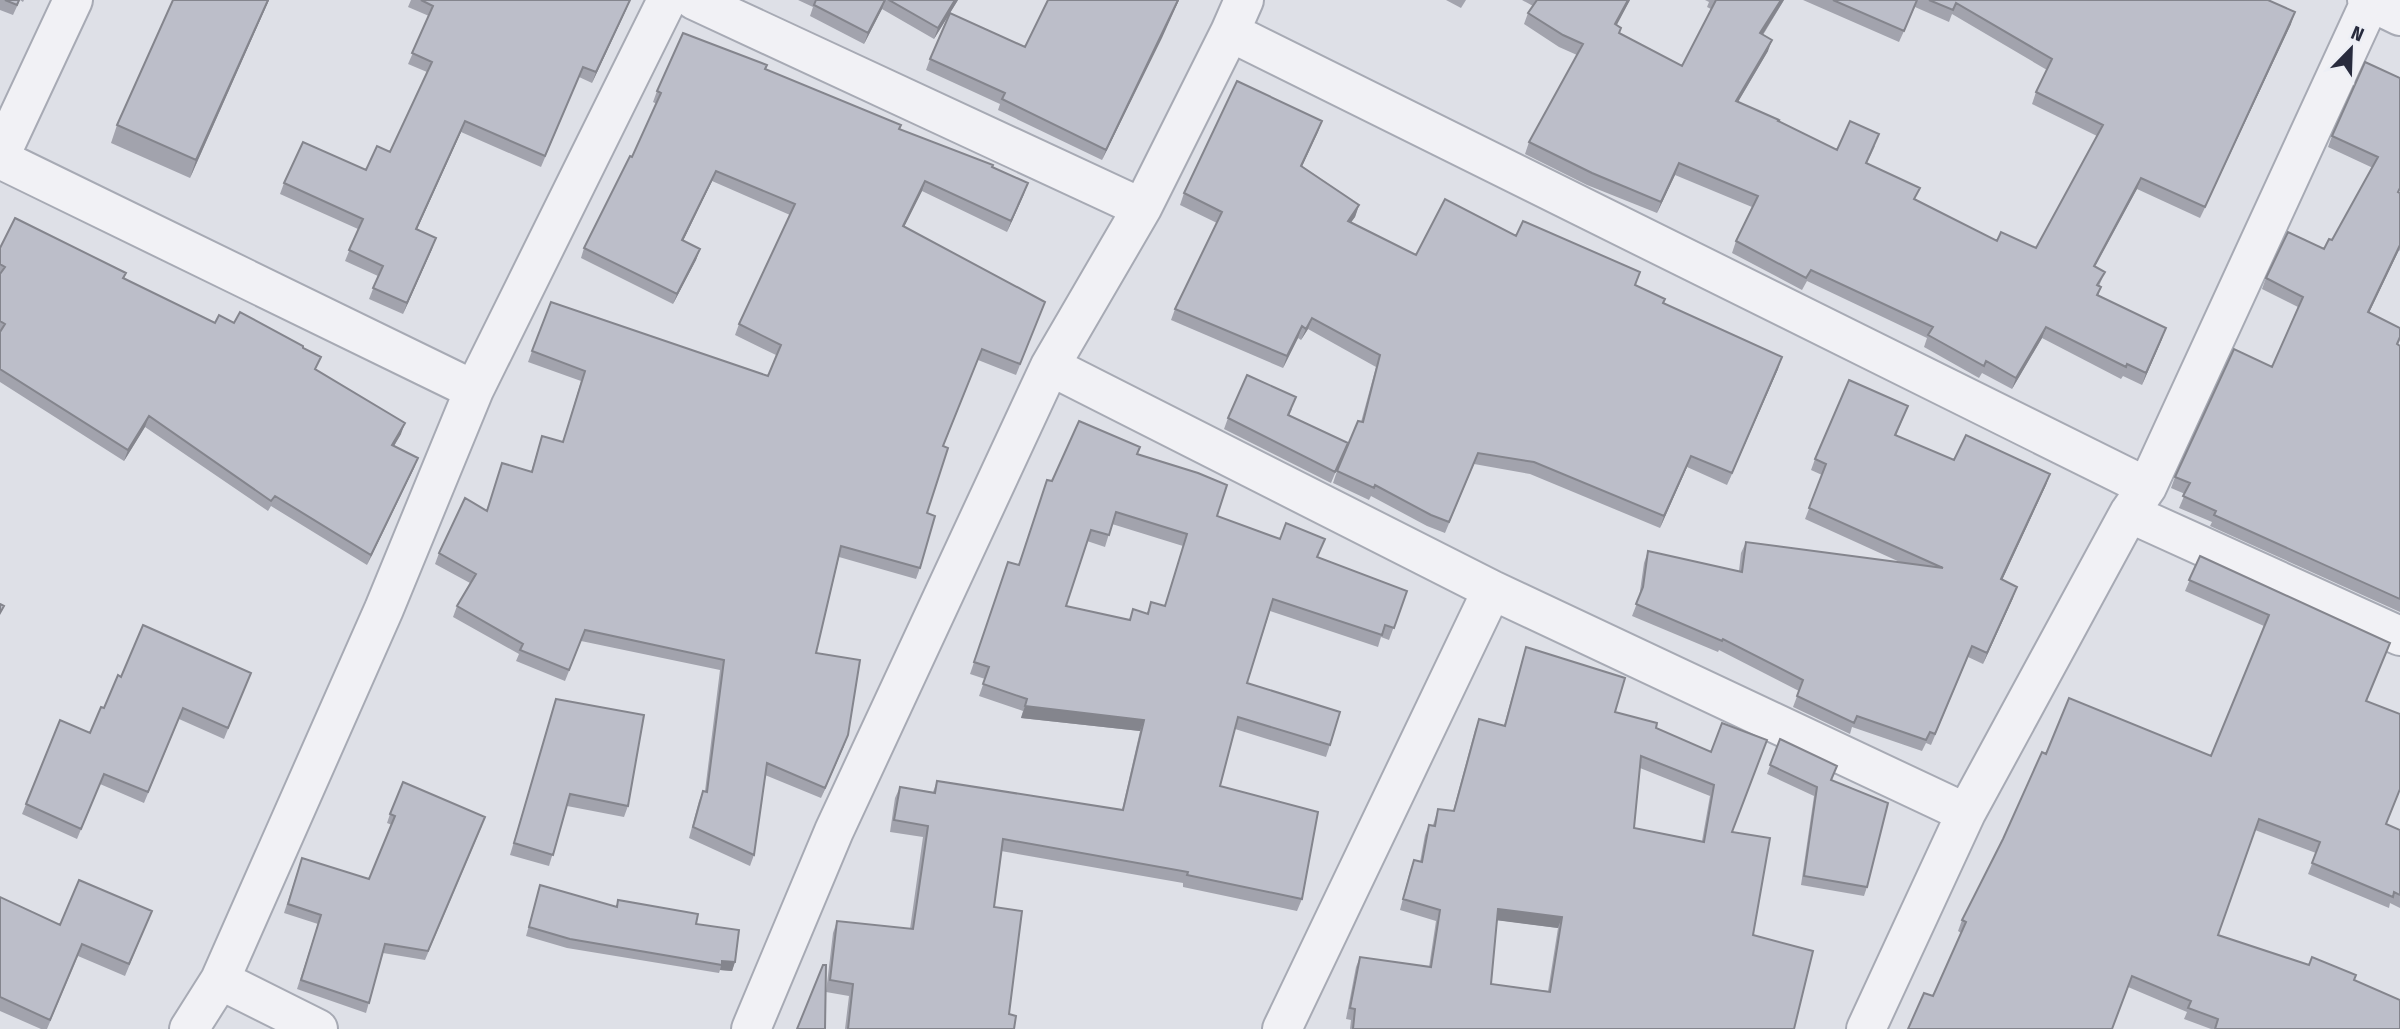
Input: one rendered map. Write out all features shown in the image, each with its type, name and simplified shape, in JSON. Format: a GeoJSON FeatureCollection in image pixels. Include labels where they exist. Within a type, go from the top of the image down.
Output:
{"type":"FeatureCollection","features":[{"type":"Feature","properties":{"kind":"street"},"geometry":{"type":"LineString","coordinates":[[73,0],[0,158],[474,390]]}},
{"type":"Feature","properties":{"kind":"street"},"geometry":{"type":"LineString","coordinates":[[189,1029],[220,980],[384,609],[474,390],[667,0]]}},
{"type":"Feature","properties":{"kind":"street"},"geometry":{"type":"LineString","coordinates":[[694,0],[1142,208]]}},
{"type":"Feature","properties":{"kind":"street"},"geometry":{"type":"LineString","coordinates":[[1866,1029],[1966,813],[2138,500],[2377,5]]}},
{"type":"Feature","properties":{"kind":"street"},"geometry":{"type":"LineString","coordinates":[[751,1029],[834,831],[1050,366],[1142,208],[1237,16],[2138,500],[2400,636]]}},
{"type":"Feature","properties":{"kind":"street"},"geometry":{"type":"LineString","coordinates":[[1050,366],[1492,590],[1966,813]]}},
{"type":"Feature","properties":{"kind":"street"},"geometry":{"type":"LineString","coordinates":[[1282,1029],[1492,590]]}},
{"type":"Feature","properties":{"kind":"street"},"geometry":{"type":"LineString","coordinates":[[220,980],[318,1029]]}},
{"type":"Feature","properties":{"kind":"building"},"geometry":{"type":"Polygon","coordinates":[[[5,0],[19,0],[17,5],[5,0]]]}},
{"type":"Feature","properties":{"kind":"building"},"geometry":{"type":"Polygon","coordinates":[[[173,0],[268,0],[196,160],[117,125],[173,0]]]}},
{"type":"Feature","properties":{"kind":"building"},"geometry":{"type":"Polygon","coordinates":[[[421,0],[630,0],[596,72],[583,67],[545,156],[465,121],[416,229],[436,238],[407,303],[373,288],[383,266],[349,250],[363,219],[284,183],[303,142],[366,170],[377,146],[390,152],[432,62],[412,53],[433,6],[421,0]]]}},
{"type":"Feature","properties":{"kind":"building"},"geometry":{"type":"Polygon","coordinates":[[[816,0],[885,0],[868,33],[814,5],[816,0]]]}},
{"type":"Feature","properties":{"kind":"building"},"geometry":{"type":"Polygon","coordinates":[[[889,0],[955,0],[938,28],[889,0]]]}},
{"type":"Feature","properties":{"kind":"building"},"geometry":{"type":"Polygon","coordinates":[[[1048,0],[1178,0],[1106,150],[1002,99],[1005,93],[930,59],[950,13],[1025,47],[1048,0]]]}},
{"type":"Feature","properties":{"kind":"building"},"geometry":{"type":"Polygon","coordinates":[[[1537,0],[1628,0],[1615,24],[1621,28],[1619,33],[1682,66],[1716,0],[1781,0],[1760,33],[1772,40],[1736,101],[1837,150],[1850,121],[1879,134],[1866,163],[1920,188],[1914,199],[1997,241],[2001,232],[2036,248],[2103,125],[2036,92],[2052,59],[1956,3],[1953,10],[1929,0],[2268,0],[2295,12],[2205,207],[2141,178],[2094,266],[2105,272],[2097,285],[2101,287],[2097,295],[2166,328],[2146,373],[2127,364],[2126,367],[2046,327],[2016,378],[1986,361],[1984,366],[1928,335],[1933,327],[1811,270],[1806,278],[1736,241],[1758,196],[1679,163],[1661,202],[1592,173],[1529,142],[1583,44],[1528,13],[1537,0]]]}},
{"type":"Feature","properties":{"kind":"building"},"geometry":{"type":"Polygon","coordinates":[[[1833,0],[1917,0],[1904,31],[1833,0]]]}},
{"type":"Feature","properties":{"kind":"building"},"geometry":{"type":"Polygon","coordinates":[[[683,33],[767,65],[765,69],[901,125],[899,129],[993,165],[992,167],[1028,183],[1011,221],[925,181],[903,226],[1045,302],[1020,364],[982,349],[943,446],[948,448],[927,513],[935,516],[920,568],[841,546],[816,653],[860,660],[848,735],[825,788],[767,763],[754,855],[693,827],[703,791],[707,792],[724,660],[585,630],[569,670],[520,650],[523,644],[457,606],[476,574],[439,553],[465,498],[487,511],[502,463],[532,472],[542,436],[563,442],[585,371],[532,351],[551,302],[768,376],[781,345],[739,324],[795,204],[716,171],[682,240],[700,249],[677,294],[584,248],[630,156],[632,157],[661,93],[657,91],[683,33]]]}},
{"type":"Feature","properties":{"kind":"building"},"geometry":{"type":"Polygon","coordinates":[[[2365,62],[2400,78],[2400,245],[2368,312],[2400,328],[2397,344],[2400,346],[2400,599],[2214,515],[2216,511],[2183,496],[2190,483],[2175,477],[2234,349],[2272,367],[2303,297],[2266,278],[2288,232],[2324,249],[2329,239],[2332,240],[2378,157],[2332,136],[2365,62]]]}},
{"type":"Feature","properties":{"kind":"building"},"geometry":{"type":"Polygon","coordinates":[[[1237,81],[1322,121],[1301,166],[1359,205],[1348,221],[1416,255],[1445,199],[1516,236],[1523,221],[1640,272],[1635,285],[1665,299],[1663,303],[1782,357],[1732,473],[1691,456],[1664,516],[1534,462],[1478,453],[1449,522],[1375,485],[1374,488],[1337,471],[1358,421],[1363,422],[1380,355],[1312,318],[1306,329],[1302,326],[1287,356],[1175,309],[1222,212],[1184,193],[1237,81]]]}},
{"type":"Feature","properties":{"kind":"building"},"geometry":{"type":"Polygon","coordinates":[[[15,218],[126,273],[123,278],[215,323],[219,315],[234,323],[240,312],[321,357],[315,369],[405,423],[392,445],[418,458],[371,555],[275,496],[271,501],[149,416],[128,450],[0,369],[0,332],[5,324],[0,321],[0,274],[5,267],[0,264],[0,248],[15,218]]]}},
{"type":"Feature","properties":{"kind":"building"},"geometry":{"type":"Polygon","coordinates":[[[1247,375],[1296,397],[1288,415],[1348,443],[1335,472],[1228,418],[1247,375]]]}},
{"type":"Feature","properties":{"kind":"building"},"geometry":{"type":"Polygon","coordinates":[[[1849,380],[1908,406],[1895,435],[1954,460],[1966,435],[2050,474],[2001,579],[2017,587],[1987,653],[1972,646],[1935,734],[1930,732],[1926,740],[1857,716],[1854,723],[1797,696],[1803,680],[1723,639],[1722,641],[1636,604],[1643,587],[1648,551],[1742,572],[1746,542],[1943,568],[1809,508],[1826,464],[1815,459],[1849,380]]]}},
{"type":"Feature","properties":{"kind":"building"},"geometry":{"type":"Polygon","coordinates":[[[1079,421],[1140,447],[1137,454],[1227,485],[1217,516],[1280,539],[1286,523],[1325,539],[1317,557],[1407,591],[1394,628],[1385,625],[1382,635],[1273,599],[1247,683],[1340,712],[1330,745],[1238,717],[1220,786],[1318,812],[1302,899],[1187,875],[1188,872],[1003,839],[994,907],[1022,911],[1009,1014],[1016,1016],[1014,1029],[848,1029],[853,984],[830,980],[837,921],[913,929],[928,826],[894,820],[900,787],[935,793],[937,781],[1123,810],[1144,720],[1025,706],[1027,699],[983,684],[989,667],[974,662],[1008,562],[1019,565],[1047,480],[1052,481],[1079,421]],[[1116,512],[1109,535],[1091,530],[1066,606],[1130,620],[1133,609],[1148,614],[1151,602],[1165,606],[1187,534],[1116,512]]]}},
{"type":"Feature","properties":{"kind":"building"},"geometry":{"type":"Polygon","coordinates":[[[2200,556],[2390,643],[2366,701],[2400,714],[2400,789],[2386,824],[2400,830],[2400,895],[2394,892],[2393,897],[2312,863],[2320,842],[2259,819],[2218,935],[2309,965],[2312,957],[2356,975],[2354,980],[2400,1000],[2400,1029],[2215,1029],[2218,1019],[2188,1008],[2191,1001],[2132,976],[2112,1029],[1908,1029],[1924,993],[1933,996],[1966,922],[1962,920],[2003,839],[2042,752],[2046,754],[2069,698],[2211,756],[2269,615],[2189,580],[2200,556]]]}},
{"type":"Feature","properties":{"kind":"building"},"geometry":{"type":"Polygon","coordinates":[[[143,625],[251,673],[228,728],[183,708],[148,792],[104,774],[81,829],[26,804],[60,720],[90,733],[118,675],[121,677],[143,625]]]}},
{"type":"Feature","properties":{"kind":"building"},"geometry":{"type":"Polygon","coordinates":[[[1526,647],[1625,678],[1615,712],[1657,723],[1656,728],[1711,752],[1722,723],[1767,740],[1732,832],[1770,838],[1753,935],[1813,951],[1794,1029],[1353,1029],[1355,1009],[1350,1008],[1360,957],[1431,967],[1440,910],[1403,899],[1414,860],[1422,862],[1429,825],[1435,826],[1438,809],[1454,811],[1479,719],[1505,726],[1526,647]],[[1641,756],[1634,828],[1704,842],[1714,785],[1641,756]],[[1498,909],[1491,984],[1550,992],[1562,917],[1498,909]]]}},
{"type":"Feature","properties":{"kind":"building"},"geometry":{"type":"Polygon","coordinates":[[[556,699],[644,715],[628,806],[570,794],[553,855],[514,843],[556,699]]]}},
{"type":"Feature","properties":{"kind":"building"},"geometry":{"type":"Polygon","coordinates":[[[1780,739],[1837,766],[1831,780],[1888,803],[1867,887],[1804,876],[1817,787],[1770,765],[1780,739]]]}},
{"type":"Feature","properties":{"kind":"building"},"geometry":{"type":"Polygon","coordinates":[[[403,782],[485,817],[428,951],[385,944],[369,1003],[301,980],[321,915],[288,904],[302,858],[369,879],[395,816],[390,814],[403,782]]]}},
{"type":"Feature","properties":{"kind":"building"},"geometry":{"type":"Polygon","coordinates":[[[79,880],[152,911],[129,964],[82,944],[50,1020],[0,997],[0,897],[60,925],[79,880]]]}},
{"type":"Feature","properties":{"kind":"building"},"geometry":{"type":"Polygon","coordinates":[[[540,885],[617,907],[618,900],[698,914],[696,924],[739,930],[735,962],[722,961],[722,965],[570,939],[529,927],[540,885]]]}},
{"type":"Feature","properties":{"kind":"building"},"geometry":{"type":"Polygon","coordinates":[[[823,965],[826,965],[825,1029],[797,1029],[823,965]]]}}]}
